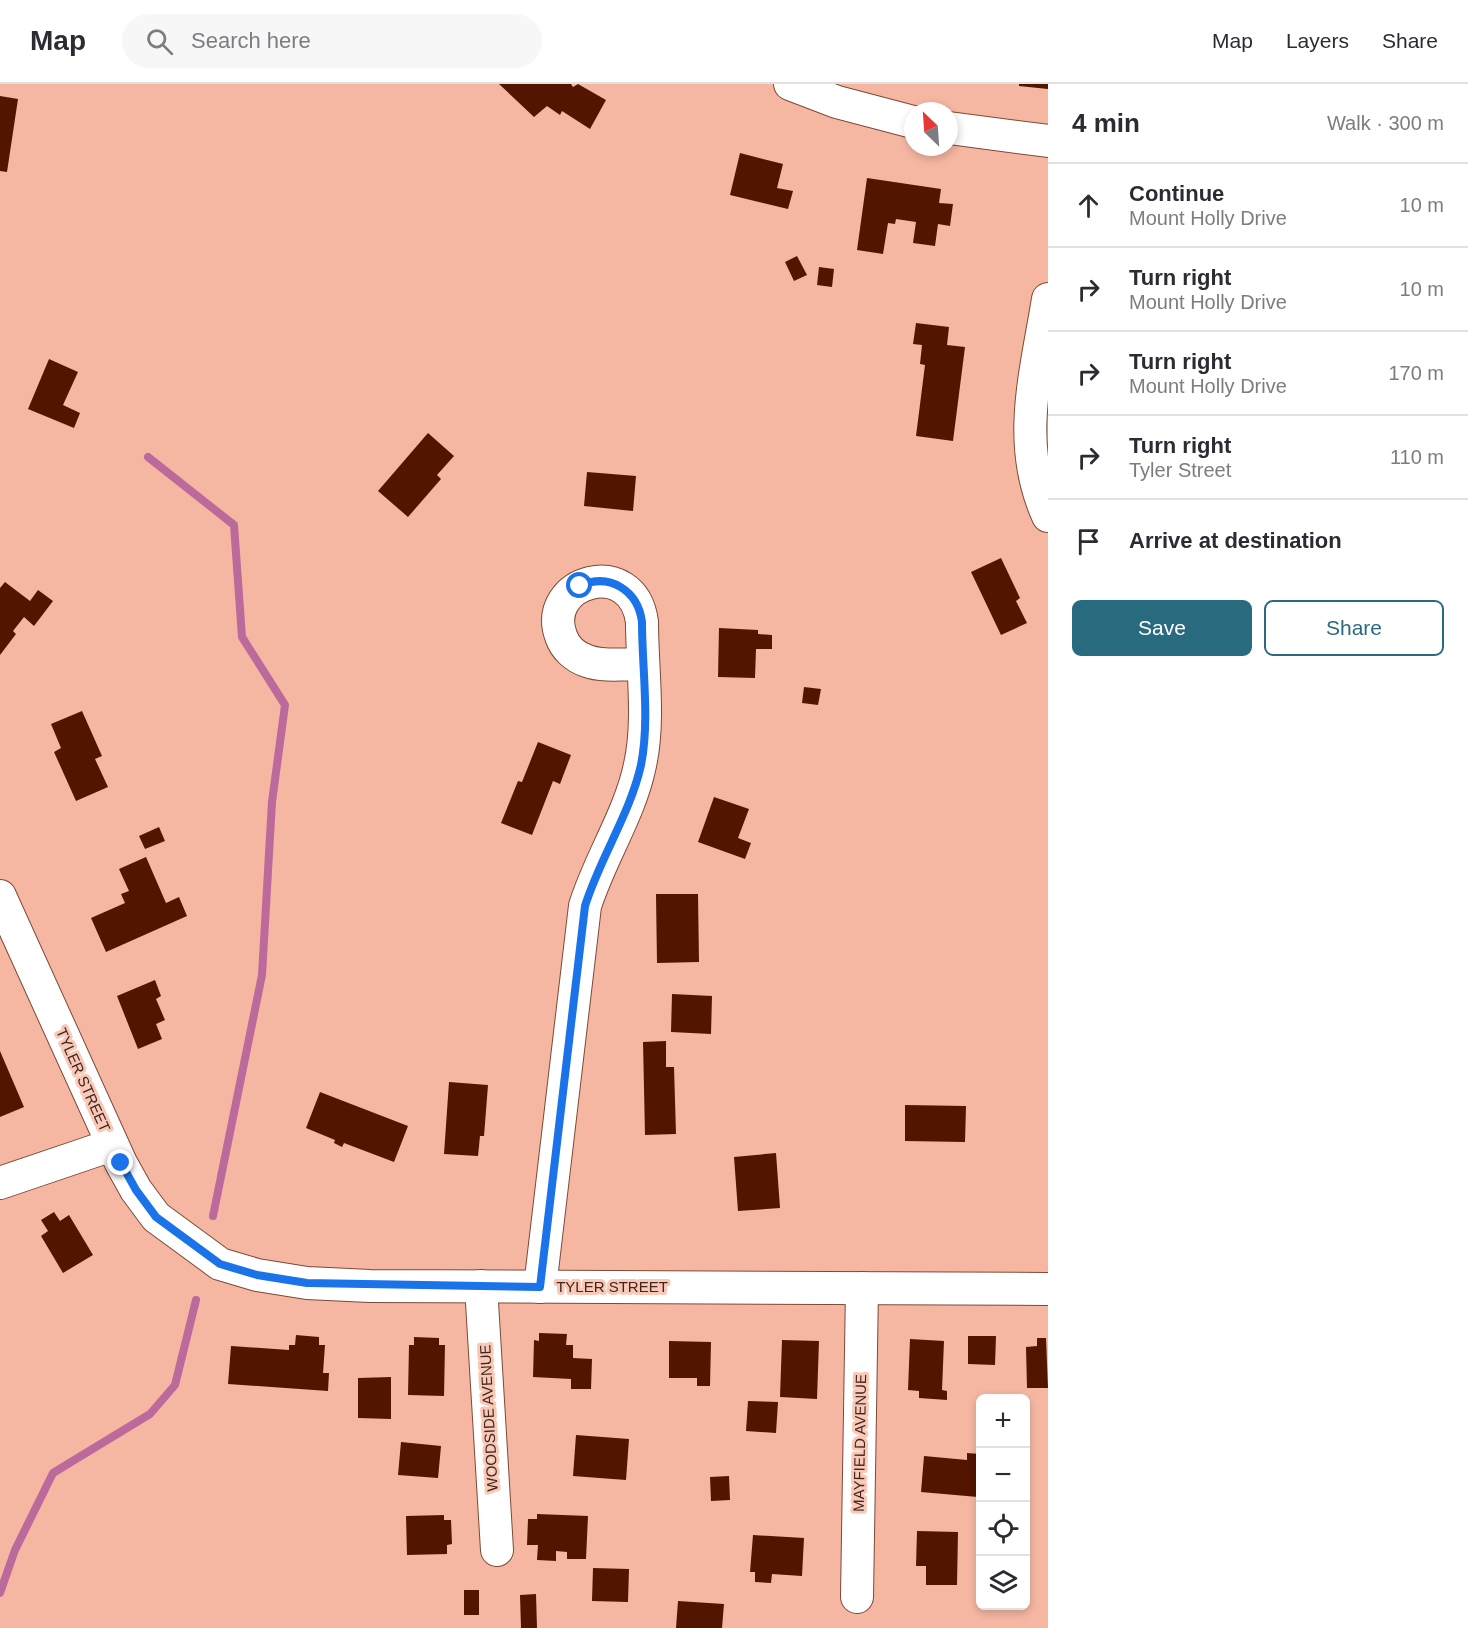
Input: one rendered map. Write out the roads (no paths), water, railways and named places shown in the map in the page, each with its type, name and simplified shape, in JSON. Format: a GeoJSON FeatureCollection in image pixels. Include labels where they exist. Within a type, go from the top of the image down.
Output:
{"type":"FeatureCollection","features":[{"type":"Feature","properties":{"kind":"street"},"geometry":{"type":"LineString","coordinates":[[790,84],[837,102],[904,120]]}},
{"type":"Feature","properties":{"kind":"street"},"geometry":{"type":"LineString","coordinates":[[958,129],[1048,141]]}},
{"type":"Feature","properties":{"kind":"street"},"geometry":{"type":"LineString","coordinates":[[1048,299],[1030,410],[1029,446],[1034,478],[1048,516]]}},
{"type":"Feature","properties":{"kind":"street"},"geometry":{"type":"LineString","coordinates":[[540,1287],[585,906],[594,876],[632,794],[641,765],[644,729],[642,664]]}},
{"type":"Feature","properties":{"kind":"street","name":"TYLER STREET"},"geometry":{"type":"LineString","coordinates":[[0,896],[112,1145],[136,1190],[156,1217],[220,1264],[257,1275],[307,1283],[481,1287],[1048,1289]]}},
{"type":"Feature","properties":{"kind":"street"},"geometry":{"type":"LineString","coordinates":[[0,1183],[112,1145]]}},
{"type":"Feature","properties":{"kind":"street","name":"WOODSIDE AVENUE"},"geometry":{"type":"LineString","coordinates":[[481,1287],[497,1550]]}},
{"type":"Feature","properties":{"kind":"street","name":"MAYFIELD AVENUE"},"geometry":{"type":"LineString","coordinates":[[857,1597],[862,1288]]}},
{"type":"Feature","properties":{"kind":"waterway"},"geometry":{"type":"LineString","coordinates":[[148,457],[234,525],[242,637],[285,705],[272,802],[262,975],[213,1216]]}},
{"type":"Feature","properties":{"kind":"waterway"},"geometry":{"type":"LineString","coordinates":[[0,1593],[15,1550],[53,1473],[150,1414],[175,1385],[196,1300]]}}]}
